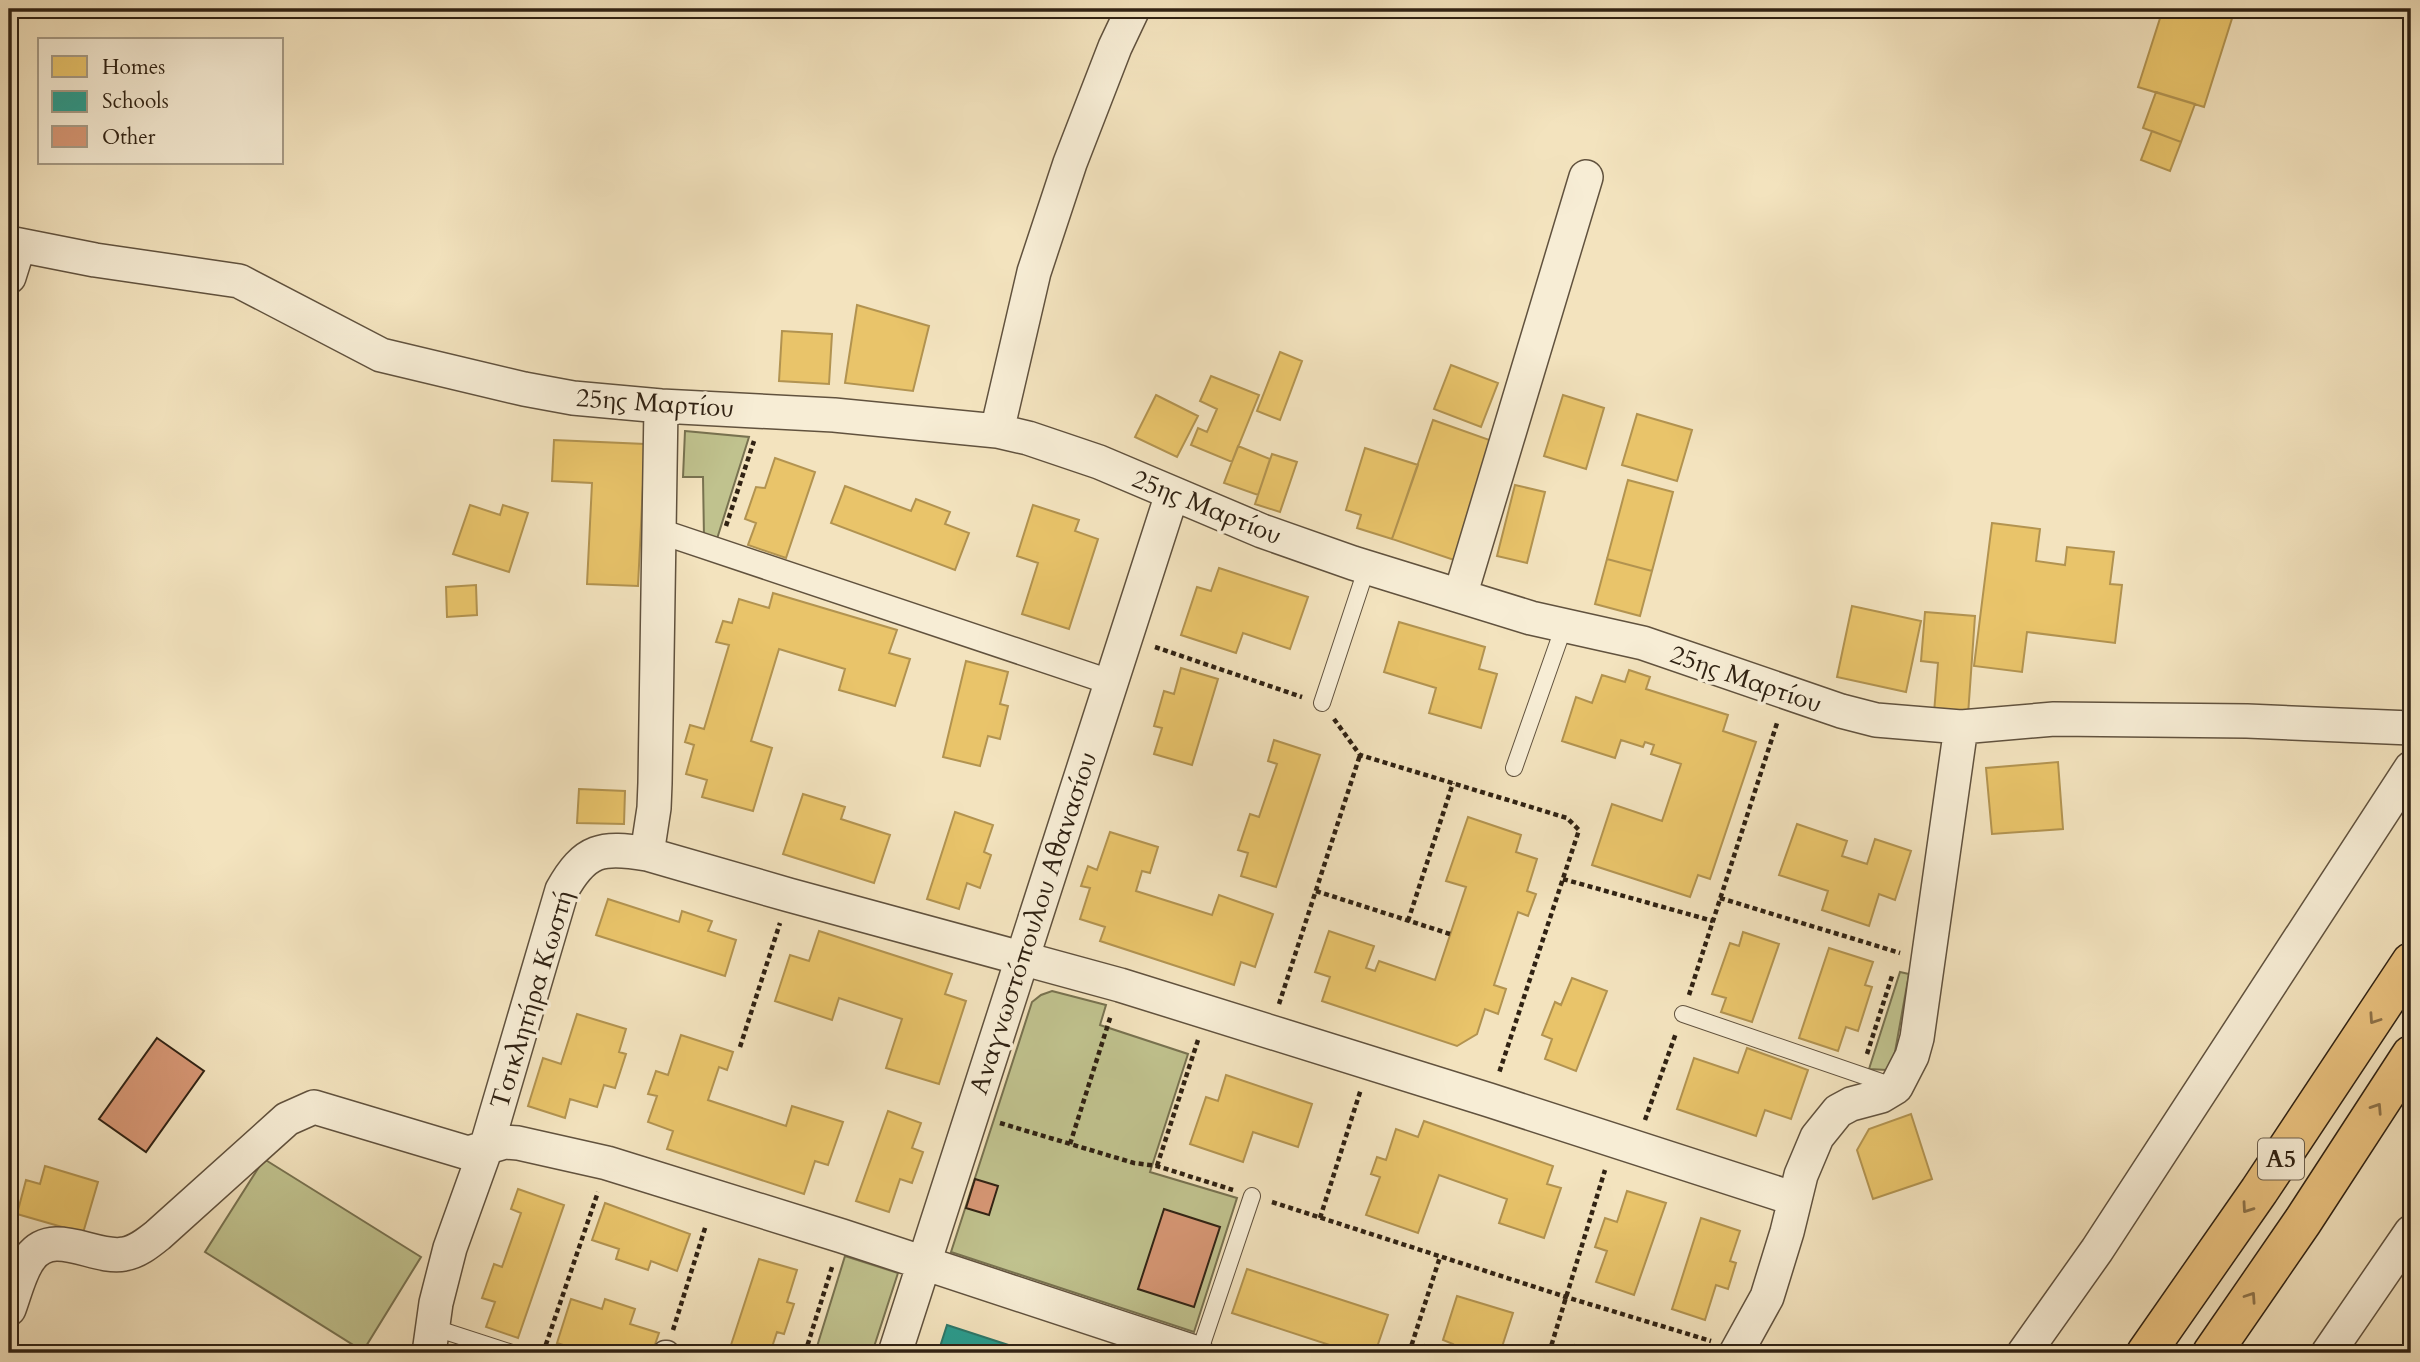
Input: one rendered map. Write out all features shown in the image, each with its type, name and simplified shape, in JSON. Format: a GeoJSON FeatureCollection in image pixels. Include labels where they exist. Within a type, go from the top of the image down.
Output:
{"type":"FeatureCollection","features":[{"type":"Feature","properties":{"kind":"highway","name":"Α5"},"geometry":{"type":"LineString","coordinates":[[2146,1353],[2259,1191],[2411,962]]}},
{"type":"Feature","properties":{"kind":"highway","name":"Α5"},"geometry":{"type":"LineString","coordinates":[[2212,1353],[2411,1055]]}},
{"type":"Feature","properties":{"kind":"street"},"geometry":{"type":"LineString","coordinates":[[997,431],[1034,272],[1070,163],[1115,47],[1133,9]]}},
{"type":"Feature","properties":{"kind":"street"},"geometry":{"type":"LineString","coordinates":[[1460,596],[1586,177]]}},
{"type":"Feature","properties":{"kind":"street"},"geometry":{"type":"LineString","coordinates":[[9,277],[14,244]]}},
{"type":"Feature","properties":{"kind":"street","name":"25ης Μαρτίου"},"geometry":{"type":"LineString","coordinates":[[14,244],[95,260],[239,281],[381,355],[512,387],[573,398],[661,406],[764,410],[997,431],[1062,448],[1284,540],[1564,626],[1643,643],[1841,711],[1876,720],[1961,727],[2054,719],[2247,721],[2411,729]]}},
{"type":"Feature","properties":{"kind":"street"},"geometry":{"type":"LineString","coordinates":[[647,854],[654,795],[661,406]]}},
{"type":"Feature","properties":{"kind":"street","name":"Αναγνωστόπουλου Αθανασίου"},"geometry":{"type":"LineString","coordinates":[[895,1353],[1172,494]]}},
{"type":"Feature","properties":{"kind":"street"},"geometry":{"type":"LineString","coordinates":[[659,530],[1110,682]]}},
{"type":"Feature","properties":{"kind":"street"},"geometry":{"type":"LineString","coordinates":[[1737,1351],[1767,1297],[1808,1155],[1817,1137],[1838,1111],[1851,1104],[1881,1096],[1896,1087],[1912,1056],[1961,727]]}},
{"type":"Feature","properties":{"kind":"street"},"geometry":{"type":"LineString","coordinates":[[2024,1353],[2097,1250],[2411,768]]}},
{"type":"Feature","properties":{"kind":"street","name":"Τσικλητήρα Κωστή"},"geometry":{"type":"LineString","coordinates":[[431,1340],[450,1248],[486,1148],[562,890],[584,860],[600,852],[619,849],[647,854],[961,943],[1121,985],[1795,1199]]}},
{"type":"Feature","properties":{"kind":"street"},"geometry":{"type":"LineString","coordinates":[[9,1309],[27,1261],[38,1250],[55,1244],[113,1255],[134,1251],[158,1236],[287,1119],[314,1107],[468,1153],[505,1143],[518,1143],[607,1163],[842,1236],[1198,1353]]}},
{"type":"Feature","properties":{"kind":"street"},"geometry":{"type":"LineString","coordinates":[[2328,1353],[2411,1231]]}},
{"type":"Feature","properties":{"kind":"lane"},"geometry":{"type":"LineString","coordinates":[[1322,704],[1367,567]]}},
{"type":"Feature","properties":{"kind":"lane"},"geometry":{"type":"LineString","coordinates":[[1514,768],[1564,626]]}},
{"type":"Feature","properties":{"kind":"lane"},"geometry":{"type":"LineString","coordinates":[[1683,1014],[1896,1087]]}},
{"type":"Feature","properties":{"kind":"lane"},"geometry":{"type":"LineString","coordinates":[[1198,1353],[1252,1196]]}},
{"type":"Feature","properties":{"kind":"lane"},"geometry":{"type":"LineString","coordinates":[[431,1340],[512,1353]]}},
{"type":"Feature","properties":{"kind":"path"},"geometry":{"type":"LineString","coordinates":[[719,551],[764,410]]}},
{"type":"Feature","properties":{"kind":"path"},"geometry":{"type":"LineString","coordinates":[[1125,638],[1322,704],[1360,755],[1567,818],[1579,830],[1489,1100]]}},
{"type":"Feature","properties":{"kind":"path"},"geometry":{"type":"LineString","coordinates":[[1549,1353],[1566,1297],[1624,1144],[1683,1014],[1787,693]]}},
{"type":"Feature","properties":{"kind":"path"},"geometry":{"type":"LineString","coordinates":[[1270,1032],[1360,755]]}},
{"type":"Feature","properties":{"kind":"path"},"geometry":{"type":"LineString","coordinates":[[1408,921],[1452,783]]}},
{"type":"Feature","properties":{"kind":"path"},"geometry":{"type":"LineString","coordinates":[[1563,879],[1713,921]]}},
{"type":"Feature","properties":{"kind":"path"},"geometry":{"type":"LineString","coordinates":[[1316,891],[1450,934]]}},
{"type":"Feature","properties":{"kind":"path"},"geometry":{"type":"LineString","coordinates":[[740,1047],[789,895]]}},
{"type":"Feature","properties":{"kind":"path"},"geometry":{"type":"LineString","coordinates":[[1720,898],[1928,961]]}},
{"type":"Feature","properties":{"kind":"path"},"geometry":{"type":"LineString","coordinates":[[1861,1075],[1896,966]]}},
{"type":"Feature","properties":{"kind":"path"},"geometry":{"type":"LineString","coordinates":[[1070,1144],[1121,985]]}},
{"type":"Feature","properties":{"kind":"path"},"geometry":{"type":"LineString","coordinates":[[1157,1166],[1207,1013]]}},
{"type":"Feature","properties":{"kind":"path"},"geometry":{"type":"LineString","coordinates":[[1320,1218],[1369,1065]]}},
{"type":"Feature","properties":{"kind":"path"},"geometry":{"type":"LineString","coordinates":[[972,1115],[1134,1163],[1157,1166],[1737,1351]]}},
{"type":"Feature","properties":{"kind":"path"},"geometry":{"type":"LineString","coordinates":[[543,1353],[607,1163]]}},
{"type":"Feature","properties":{"kind":"path"},"geometry":{"type":"LineString","coordinates":[[666,1353],[715,1197]]}},
{"type":"Feature","properties":{"kind":"path"},"geometry":{"type":"LineString","coordinates":[[804,1353],[842,1236]]}},
{"type":"Feature","properties":{"kind":"path"},"geometry":{"type":"LineString","coordinates":[[1409,1353],[1440,1257]]}},
{"type":"Feature","properties":{"kind":"green space"},"geometry":{"type":"Polygon","coordinates":[[[685,431],[749,437],[716,542],[704,538],[703,477],[683,477],[685,431]]]}},
{"type":"Feature","properties":{"kind":"green space"},"geometry":{"type":"Polygon","coordinates":[[[1900,972],[1909,974],[1893,1063],[1887,1070],[1869,1069],[1900,972]]]}},
{"type":"Feature","properties":{"kind":"green space"},"geometry":{"type":"Polygon","coordinates":[[[1052,991],[1106,1005],[1100,1025],[1188,1054],[1150,1172],[1237,1198],[1194,1332],[951,1252],[1032,1002],[1052,991]]]}},
{"type":"Feature","properties":{"kind":"green space"},"geometry":{"type":"Polygon","coordinates":[[[264,1159],[421,1257],[363,1351],[205,1252],[264,1159]]]}},
{"type":"Feature","properties":{"kind":"green space"},"geometry":{"type":"Polygon","coordinates":[[[845,1256],[898,1273],[872,1353],[815,1353],[845,1256]]]}},
{"type":"Feature","properties":{"kind":"building: Homes"},"geometry":{"type":"Polygon","coordinates":[[[2163,9],[2235,9],[2204,107],[2138,87],[2163,9]]]}},
{"type":"Feature","properties":{"kind":"building: Homes"},"geometry":{"type":"Polygon","coordinates":[[[2156,92],[2195,104],[2181,142],[2143,128],[2156,92]]]}},
{"type":"Feature","properties":{"kind":"building: Homes"},"geometry":{"type":"Polygon","coordinates":[[[2152,131],[2181,142],[2170,171],[2141,160],[2152,131]]]}},
{"type":"Feature","properties":{"kind":"building: Homes"},"geometry":{"type":"Polygon","coordinates":[[[857,305],[929,326],[913,391],[845,383],[857,305]]]}},
{"type":"Feature","properties":{"kind":"building: Homes"},"geometry":{"type":"Polygon","coordinates":[[[782,331],[832,334],[829,384],[779,381],[782,331]]]}},
{"type":"Feature","properties":{"kind":"building: Homes"},"geometry":{"type":"Polygon","coordinates":[[[1280,352],[1302,361],[1280,420],[1257,411],[1280,352]]]}},
{"type":"Feature","properties":{"kind":"building: Homes"},"geometry":{"type":"Polygon","coordinates":[[[1451,365],[1498,383],[1481,427],[1434,409],[1451,365]]]}},
{"type":"Feature","properties":{"kind":"building: Homes"},"geometry":{"type":"Polygon","coordinates":[[[1211,376],[1259,395],[1232,462],[1191,445],[1198,428],[1207,432],[1217,409],[1200,401],[1211,376]]]}},
{"type":"Feature","properties":{"kind":"building: Homes"},"geometry":{"type":"Polygon","coordinates":[[[1156,395],[1198,416],[1177,457],[1135,437],[1156,395]]]}},
{"type":"Feature","properties":{"kind":"building: Homes"},"geometry":{"type":"Polygon","coordinates":[[[1563,395],[1604,408],[1586,469],[1544,456],[1563,395]]]}},
{"type":"Feature","properties":{"kind":"building: Homes"},"geometry":{"type":"Polygon","coordinates":[[[1637,414],[1692,430],[1677,481],[1622,465],[1637,414]]]}},
{"type":"Feature","properties":{"kind":"building: Homes"},"geometry":{"type":"Polygon","coordinates":[[[1433,420],[1498,443],[1457,561],[1392,539],[1433,420]]]}},
{"type":"Feature","properties":{"kind":"building: Homes"},"geometry":{"type":"Polygon","coordinates":[[[554,440],[645,444],[638,586],[587,584],[592,483],[552,481],[554,440]]]}},
{"type":"Feature","properties":{"kind":"building: Homes"},"geometry":{"type":"Polygon","coordinates":[[[1238,446],[1270,459],[1258,495],[1224,483],[1238,446]]]}},
{"type":"Feature","properties":{"kind":"building: Homes"},"geometry":{"type":"Polygon","coordinates":[[[1365,448],[1418,465],[1392,539],[1357,528],[1361,515],[1346,510],[1365,448]]]}},
{"type":"Feature","properties":{"kind":"building: Homes"},"geometry":{"type":"Polygon","coordinates":[[[1272,454],[1297,462],[1280,512],[1255,504],[1272,454]]]}},
{"type":"Feature","properties":{"kind":"building: Homes"},"geometry":{"type":"Polygon","coordinates":[[[775,458],[815,472],[786,558],[748,545],[756,523],[745,519],[756,487],[765,488],[775,458]]]}},
{"type":"Feature","properties":{"kind":"building: Homes"},"geometry":{"type":"Polygon","coordinates":[[[1628,480],[1673,492],[1652,571],[1607,559],[1628,480]]]}},
{"type":"Feature","properties":{"kind":"building: Homes"},"geometry":{"type":"Polygon","coordinates":[[[1515,485],[1545,492],[1527,563],[1497,556],[1515,485]]]}},
{"type":"Feature","properties":{"kind":"building: Homes"},"geometry":{"type":"Polygon","coordinates":[[[845,486],[911,511],[916,499],[950,512],[945,524],[969,533],[955,570],[831,523],[845,486]]]}},
{"type":"Feature","properties":{"kind":"building: Homes"},"geometry":{"type":"Polygon","coordinates":[[[470,505],[500,515],[503,505],[528,513],[509,572],[453,554],[470,505]]]}},
{"type":"Feature","properties":{"kind":"building: Homes"},"geometry":{"type":"Polygon","coordinates":[[[1033,505],[1079,520],[1075,531],[1098,539],[1069,629],[1022,614],[1038,563],[1017,556],[1033,505]]]}},
{"type":"Feature","properties":{"kind":"building: Homes"},"geometry":{"type":"Polygon","coordinates":[[[1992,523],[2040,529],[2036,561],[2065,565],[2067,547],[2114,552],[2110,584],[2122,585],[2115,643],[2027,632],[2022,672],[1974,666],[1992,523]]]}},
{"type":"Feature","properties":{"kind":"building: Homes"},"geometry":{"type":"Polygon","coordinates":[[[1607,559],[1652,571],[1640,616],[1595,604],[1607,559]]]}},
{"type":"Feature","properties":{"kind":"building: Homes"},"geometry":{"type":"Polygon","coordinates":[[[1219,568],[1308,597],[1290,649],[1243,633],[1236,653],[1181,635],[1197,587],[1211,591],[1219,568]]]}},
{"type":"Feature","properties":{"kind":"building: Homes"},"geometry":{"type":"Polygon","coordinates":[[[476,585],[477,615],[447,617],[446,587],[476,585]]]}},
{"type":"Feature","properties":{"kind":"building: Homes"},"geometry":{"type":"Polygon","coordinates":[[[773,593],[897,630],[889,653],[910,659],[895,706],[839,690],[845,669],[779,649],[751,741],[772,748],[753,811],[702,797],[707,780],[686,774],[694,745],[685,742],[690,725],[704,729],[729,645],[716,642],[723,621],[732,623],[739,599],[769,608],[773,593]]]}},
{"type":"Feature","properties":{"kind":"building: Homes"},"geometry":{"type":"Polygon","coordinates":[[[1852,606],[1921,621],[1906,692],[1837,677],[1852,606]]]}},
{"type":"Feature","properties":{"kind":"building: Homes"},"geometry":{"type":"Polygon","coordinates":[[[1925,612],[1975,616],[1968,715],[1934,713],[1938,663],[1921,661],[1925,612]]]}},
{"type":"Feature","properties":{"kind":"building: Homes"},"geometry":{"type":"Polygon","coordinates":[[[1399,622],[1485,647],[1479,669],[1497,674],[1481,728],[1429,713],[1436,688],[1384,672],[1399,622]]]}},
{"type":"Feature","properties":{"kind":"building: Homes"},"geometry":{"type":"Polygon","coordinates":[[[966,661],[1008,672],[1000,704],[1008,706],[1000,739],[988,736],[980,766],[943,757],[966,661]]]}},
{"type":"Feature","properties":{"kind":"building: Homes"},"geometry":{"type":"Polygon","coordinates":[[[1181,668],[1218,679],[1192,765],[1154,754],[1162,728],[1154,726],[1164,691],[1174,694],[1181,668]]]}},
{"type":"Feature","properties":{"kind":"building: Homes"},"geometry":{"type":"Polygon","coordinates":[[[1629,670],[1650,677],[1646,689],[1728,715],[1723,731],[1756,742],[1710,879],[1698,875],[1690,897],[1592,865],[1612,804],[1662,821],[1681,764],[1651,754],[1654,745],[1645,742],[1643,747],[1621,740],[1615,758],[1562,741],[1576,697],[1592,703],[1602,675],[1625,682],[1629,670]]]}},
{"type":"Feature","properties":{"kind":"building: Homes"},"geometry":{"type":"Polygon","coordinates":[[[1274,740],[1320,755],[1276,887],[1241,876],[1248,853],[1238,850],[1250,814],[1259,817],[1277,764],[1268,761],[1274,740]]]}},
{"type":"Feature","properties":{"kind":"building: Homes"},"geometry":{"type":"Polygon","coordinates":[[[2058,762],[2063,829],[1992,834],[1986,768],[2058,762]]]}},
{"type":"Feature","properties":{"kind":"building: Homes"},"geometry":{"type":"Polygon","coordinates":[[[579,789],[625,791],[624,824],[577,823],[579,789]]]}},
{"type":"Feature","properties":{"kind":"building: Homes"},"geometry":{"type":"Polygon","coordinates":[[[803,794],[845,807],[841,819],[890,835],[874,883],[783,854],[803,794]]]}},
{"type":"Feature","properties":{"kind":"building: Homes"},"geometry":{"type":"Polygon","coordinates":[[[955,812],[993,825],[984,852],[991,855],[980,888],[967,883],[959,909],[927,899],[955,812]]]}},
{"type":"Feature","properties":{"kind":"building: Homes"},"geometry":{"type":"Polygon","coordinates":[[[1468,817],[1521,835],[1516,852],[1537,859],[1527,891],[1536,894],[1528,916],[1518,912],[1494,985],[1506,989],[1498,1014],[1485,1009],[1477,1034],[1457,1046],[1322,1001],[1330,977],[1315,972],[1329,931],[1374,946],[1366,968],[1375,971],[1379,961],[1435,980],[1466,887],[1446,881],[1468,817]]]}},
{"type":"Feature","properties":{"kind":"building: Homes"},"geometry":{"type":"Polygon","coordinates":[[[1797,824],[1847,841],[1842,856],[1867,864],[1875,839],[1911,851],[1895,900],[1879,894],[1869,926],[1822,910],[1828,891],[1779,875],[1797,824]]]}},
{"type":"Feature","properties":{"kind":"building: Homes"},"geometry":{"type":"Polygon","coordinates":[[[1110,832],[1158,847],[1150,873],[1142,871],[1136,891],[1212,915],[1219,895],[1273,914],[1255,967],[1241,962],[1234,985],[1100,941],[1105,927],[1080,919],[1090,888],[1081,886],[1088,866],[1097,870],[1110,832]]]}},
{"type":"Feature","properties":{"kind":"building: Homes"},"geometry":{"type":"Polygon","coordinates":[[[608,899],[679,922],[682,911],[712,921],[708,931],[736,940],[725,976],[596,935],[608,899]]]}},
{"type":"Feature","properties":{"kind":"building: Homes"},"geometry":{"type":"Polygon","coordinates":[[[819,931],[952,974],[945,994],[966,1001],[939,1084],[886,1068],[902,1019],[839,998],[832,1020],[775,1001],[790,955],[809,961],[819,931]]]}},
{"type":"Feature","properties":{"kind":"building: Homes"},"geometry":{"type":"Polygon","coordinates":[[[1743,932],[1779,944],[1752,1022],[1721,1012],[1726,998],[1712,994],[1730,943],[1739,946],[1743,932]]]}},
{"type":"Feature","properties":{"kind":"building: Homes"},"geometry":{"type":"Polygon","coordinates":[[[1829,948],[1873,962],[1865,985],[1872,987],[1858,1031],[1846,1027],[1838,1051],[1799,1038],[1829,948]]]}},
{"type":"Feature","properties":{"kind":"building: Homes"},"geometry":{"type":"Polygon","coordinates":[[[1572,978],[1607,991],[1576,1071],[1545,1059],[1552,1039],[1542,1035],[1555,1002],[1561,1005],[1572,978]]]}},
{"type":"Feature","properties":{"kind":"building: Homes"},"geometry":{"type":"Polygon","coordinates":[[[577,1014],[626,1029],[619,1052],[626,1054],[615,1088],[604,1085],[597,1107],[570,1099],[565,1118],[528,1106],[543,1058],[561,1064],[577,1014]]]}},
{"type":"Feature","properties":{"kind":"building: Homes"},"geometry":{"type":"Polygon","coordinates":[[[681,1035],[733,1052],[727,1070],[719,1067],[708,1100],[786,1126],[792,1106],[843,1122],[828,1165],[815,1161],[804,1194],[667,1149],[673,1131],[648,1122],[657,1096],[648,1094],[656,1071],[668,1075],[681,1035]]]}},
{"type":"Feature","properties":{"kind":"building: Homes"},"geometry":{"type":"Polygon","coordinates":[[[1747,1048],[1808,1070],[1791,1119],[1765,1110],[1756,1136],[1677,1109],[1694,1058],[1738,1073],[1747,1048]]]}},
{"type":"Feature","properties":{"kind":"building: Homes"},"geometry":{"type":"Polygon","coordinates":[[[1226,1075],[1312,1104],[1298,1147],[1253,1132],[1243,1162],[1190,1144],[1206,1097],[1218,1101],[1226,1075]]]}},
{"type":"Feature","properties":{"kind":"building: Homes"},"geometry":{"type":"Polygon","coordinates":[[[888,1111],[921,1123],[912,1148],[923,1152],[912,1183],[900,1179],[889,1212],[856,1201],[888,1111]]]}},
{"type":"Feature","properties":{"kind":"building: Homes"},"geometry":{"type":"Polygon","coordinates":[[[1911,1114],[1932,1179],[1873,1199],[1857,1150],[1869,1129],[1911,1114]]]}},
{"type":"Feature","properties":{"kind":"building: Homes"},"geometry":{"type":"Polygon","coordinates":[[[1424,1121],[1553,1166],[1547,1184],[1561,1188],[1544,1238],[1499,1223],[1507,1199],[1439,1175],[1418,1233],[1366,1215],[1380,1177],[1371,1174],[1377,1157],[1386,1160],[1396,1129],[1418,1137],[1424,1121]]]}},
{"type":"Feature","properties":{"kind":"building: Homes"},"geometry":{"type":"Polygon","coordinates":[[[45,1166],[98,1182],[83,1233],[17,1214],[26,1180],[40,1184],[45,1166]]]}},
{"type":"Feature","properties":{"kind":"building: Homes"},"geometry":{"type":"Polygon","coordinates":[[[518,1189],[564,1205],[518,1338],[486,1327],[495,1302],[482,1298],[494,1264],[502,1267],[521,1213],[511,1209],[518,1189]]]}},
{"type":"Feature","properties":{"kind":"building: Homes"},"geometry":{"type":"Polygon","coordinates":[[[1627,1191],[1666,1203],[1634,1295],[1596,1282],[1607,1251],[1595,1247],[1605,1218],[1617,1222],[1627,1191]]]}},
{"type":"Feature","properties":{"kind":"building: Homes"},"geometry":{"type":"Polygon","coordinates":[[[605,1203],[690,1234],[677,1271],[651,1261],[648,1270],[616,1259],[619,1249],[592,1240],[605,1203]]]}},
{"type":"Feature","properties":{"kind":"building: Homes"},"geometry":{"type":"Polygon","coordinates":[[[1701,1218],[1740,1231],[1730,1261],[1736,1263],[1728,1289],[1716,1285],[1705,1320],[1672,1309],[1701,1218]]]}},
{"type":"Feature","properties":{"kind":"building: Homes"},"geometry":{"type":"Polygon","coordinates":[[[759,1259],[797,1270],[787,1302],[794,1304],[784,1334],[777,1332],[770,1353],[746,1353],[730,1348],[759,1259]]]}},
{"type":"Feature","properties":{"kind":"building: Homes"},"geometry":{"type":"Polygon","coordinates":[[[1247,1269],[1388,1315],[1375,1353],[1354,1353],[1232,1313],[1247,1269]]]}},
{"type":"Feature","properties":{"kind":"building: Homes"},"geometry":{"type":"Polygon","coordinates":[[[1457,1296],[1513,1313],[1500,1353],[1422,1353],[1425,1345],[1450,1352],[1453,1344],[1443,1340],[1457,1296]]]}},
{"type":"Feature","properties":{"kind":"building: Homes"},"geometry":{"type":"Polygon","coordinates":[[[571,1299],[602,1309],[605,1299],[635,1309],[630,1324],[659,1333],[652,1353],[588,1353],[557,1343],[571,1299]]]}},
{"type":"Feature","properties":{"kind":"building: Homes"},"geometry":{"type":"Polygon","coordinates":[[[1575,1345],[1598,1353],[1573,1353],[1575,1345]]]}},
{"type":"Feature","properties":{"kind":"building: Schools"},"geometry":{"type":"Polygon","coordinates":[[[947,1325],[1033,1353],[938,1353],[947,1325]]]}},
{"type":"Feature","properties":{"kind":"building: Other"},"geometry":{"type":"Polygon","coordinates":[[[157,1038],[204,1071],[146,1152],[99,1119],[157,1038]]]}},
{"type":"Feature","properties":{"kind":"building: Other"},"geometry":{"type":"Polygon","coordinates":[[[975,1179],[998,1186],[989,1215],[966,1208],[975,1179]]]}},
{"type":"Feature","properties":{"kind":"building: Other"},"geometry":{"type":"Polygon","coordinates":[[[1164,1209],[1220,1227],[1194,1307],[1138,1289],[1164,1209]]]}}]}
